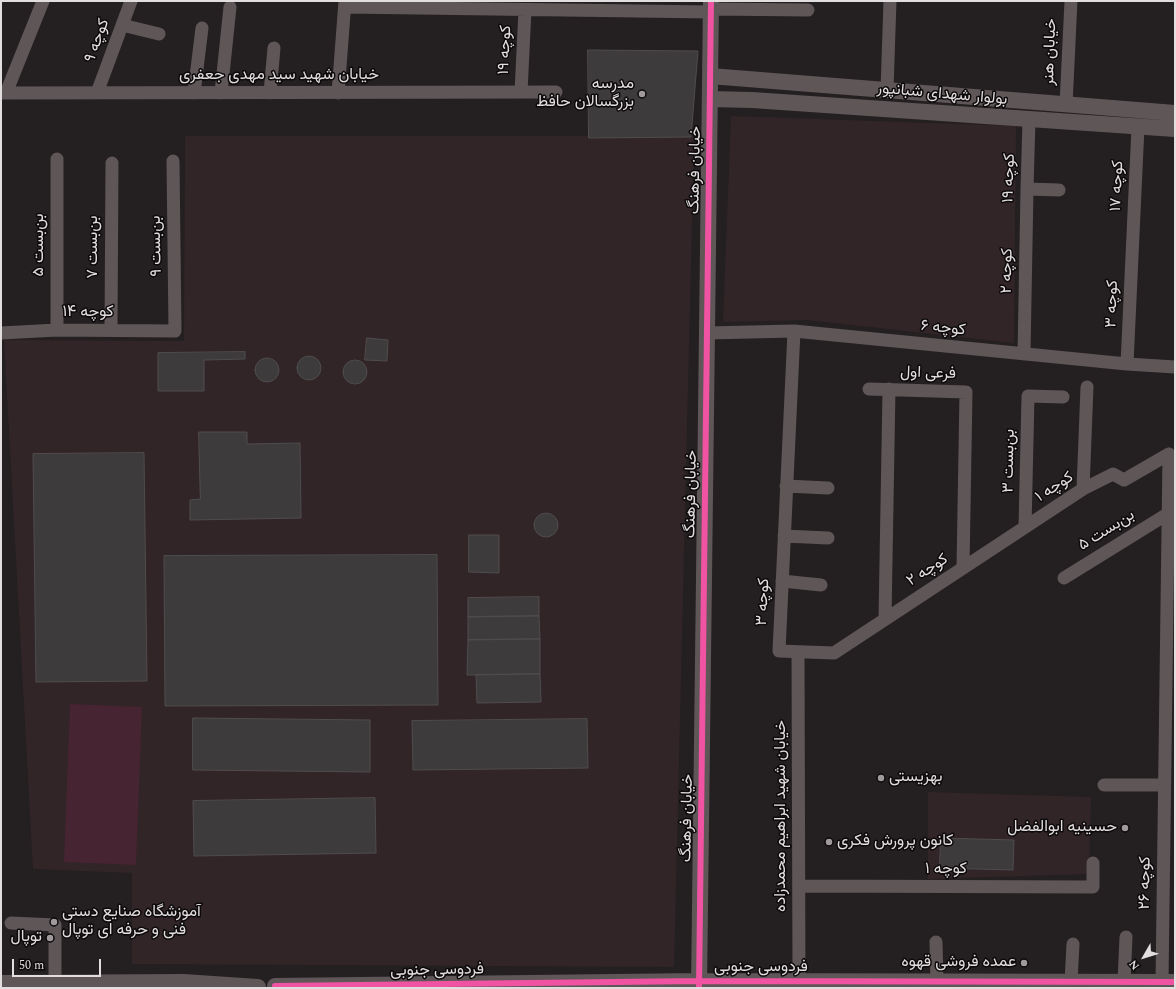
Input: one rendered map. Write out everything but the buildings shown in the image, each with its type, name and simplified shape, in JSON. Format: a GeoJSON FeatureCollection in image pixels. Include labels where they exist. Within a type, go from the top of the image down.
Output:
{"type":"FeatureCollection","features":[{"type":"Feature","properties":{"kind":"street"},"geometry":{"type":"LineString","coordinates":[[4,93],[43,1]]}},
{"type":"Feature","properties":{"kind":"street","name":"کوچه ۹"},"geometry":{"type":"LineString","coordinates":[[97,93],[131,1]]}},
{"type":"Feature","properties":{"kind":"street"},"geometry":{"type":"LineString","coordinates":[[887,90],[890,1]]}},
{"type":"Feature","properties":{"kind":"street","name":"خیابان هنر"},"geometry":{"type":"LineString","coordinates":[[1066,105],[1071,1]]}},
{"type":"Feature","properties":{"kind":"street"},"geometry":{"type":"LineString","coordinates":[[338,93],[345,4],[526,10],[711,7],[808,10]]}},
{"type":"Feature","properties":{"kind":"street"},"geometry":{"type":"LineString","coordinates":[[221,93],[230,7]]}},
{"type":"Feature","properties":{"kind":"street","name":"خیابان فرهنگ"},"geometry":{"type":"LineString","coordinates":[[699,985],[711,7]]}},
{"type":"Feature","properties":{"kind":"street","name":"کوچه ۱۹"},"geometry":{"type":"LineString","coordinates":[[521,92],[526,10]]}},
{"type":"Feature","properties":{"kind":"street"},"geometry":{"type":"LineString","coordinates":[[122,25],[159,34]]}},
{"type":"Feature","properties":{"kind":"street"},"geometry":{"type":"LineString","coordinates":[[194,93],[202,28]]}},
{"type":"Feature","properties":{"kind":"street"},"geometry":{"type":"LineString","coordinates":[[270,93],[274,48]]}},
{"type":"Feature","properties":{"kind":"street","name":"بولوار شهدای شبانپور"},"geometry":{"type":"LineString","coordinates":[[710,76],[1175,113]]}},
{"type":"Feature","properties":{"kind":"street"},"geometry":{"type":"LineString","coordinates":[[752,100],[753,80]]}},
{"type":"Feature","properties":{"kind":"street","name":"خیابان شهید سید مهدی جعفری"},"geometry":{"type":"LineString","coordinates":[[4,93],[556,92]]}},
{"type":"Feature","properties":{"kind":"street","name":"بولوار شهدای شبانپور"},"geometry":{"type":"LineString","coordinates":[[710,99],[752,100],[1175,129]]}},
{"type":"Feature","properties":{"kind":"street"},"geometry":{"type":"LineString","coordinates":[[1106,108],[1106,125]]}},
{"type":"Feature","properties":{"kind":"street","name":"کوچه ۱۹"},"geometry":{"type":"LineString","coordinates":[[1026,237],[1029,120]]}},
{"type":"Feature","properties":{"kind":"street","name":"کوچه ۱۷"},"geometry":{"type":"LineString","coordinates":[[1132,246],[1138,127]]}},
{"type":"Feature","properties":{"kind":"street","name":"بن‌بست ۵"},"geometry":{"type":"LineString","coordinates":[[57,159],[57,330]]}},
{"type":"Feature","properties":{"kind":"street","name":"بن‌بست ۹"},"geometry":{"type":"LineString","coordinates":[[173,161],[175,331]]}},
{"type":"Feature","properties":{"kind":"street","name":"بن‌بست ۷"},"geometry":{"type":"LineString","coordinates":[[111,330],[112,163]]}},
{"type":"Feature","properties":{"kind":"street"},"geometry":{"type":"LineString","coordinates":[[1027,189],[1059,190]]}},
{"type":"Feature","properties":{"kind":"street","name":"کوچه ۲"},"geometry":{"type":"LineString","coordinates":[[1024,354],[1026,237]]}},
{"type":"Feature","properties":{"kind":"street","name":"کوچه ۳"},"geometry":{"type":"LineString","coordinates":[[1127,364],[1132,246]]}},
{"type":"Feature","properties":{"kind":"street","name":"کوچه ۱۴"},"geometry":{"type":"LineString","coordinates":[[1,333],[57,330],[175,331]]}},
{"type":"Feature","properties":{"kind":"street"},"geometry":{"type":"LineString","coordinates":[[794,331],[784,536],[828,538]]}},
{"type":"Feature","properties":{"kind":"street","name":"کوچه ۶"},"geometry":{"type":"LineString","coordinates":[[707,333],[794,331],[1127,364],[1175,367]]}},
{"type":"Feature","properties":{"kind":"street"},"geometry":{"type":"LineString","coordinates":[[1083,489],[1087,387]]}},
{"type":"Feature","properties":{"kind":"street","name":"فرعی اول"},"geometry":{"type":"LineString","coordinates":[[869,389],[966,392]]}},
{"type":"Feature","properties":{"kind":"street"},"geometry":{"type":"LineString","coordinates":[[885,619],[888,389]]}},
{"type":"Feature","properties":{"kind":"street","name":"کوچه ۲"},"geometry":{"type":"LineString","coordinates":[[798,652],[834,653],[963,568],[966,392]]}},
{"type":"Feature","properties":{"kind":"street","name":"بن‌بست ۳"},"geometry":{"type":"LineString","coordinates":[[1025,527],[1028,396],[1063,397]]}},
{"type":"Feature","properties":{"kind":"street","name":"کوچه ۱"},"geometry":{"type":"LineString","coordinates":[[963,568],[1083,489],[1112,474],[1124,480],[1169,454],[1172,482]]}},
{"type":"Feature","properties":{"kind":"street"},"geometry":{"type":"LineString","coordinates":[[1104,785],[1164,785],[1170,750],[1171,620],[1169,513],[1172,482]]}},
{"type":"Feature","properties":{"kind":"street"},"geometry":{"type":"LineString","coordinates":[[786,486],[828,488]]}},
{"type":"Feature","properties":{"kind":"street","name":"بن‌بست ۵"},"geometry":{"type":"LineString","coordinates":[[1064,578],[1169,513]]}},
{"type":"Feature","properties":{"kind":"street","name":"کوچه ۳"},"geometry":{"type":"LineString","coordinates":[[784,536],[778,651],[798,652]]}},
{"type":"Feature","properties":{"kind":"street"},"geometry":{"type":"LineString","coordinates":[[782,580],[821,585]]}},
{"type":"Feature","properties":{"kind":"street","name":"خیابان شهید ابراهیم محمدزاده"},"geometry":{"type":"LineString","coordinates":[[798,652],[799,886],[804,983]]}},
{"type":"Feature","properties":{"kind":"street","name":"کوچه ۲۶"},"geometry":{"type":"LineString","coordinates":[[1164,785],[1170,809],[1167,984]]}},
{"type":"Feature","properties":{"kind":"street","name":"کوچه ۱"},"geometry":{"type":"LineString","coordinates":[[799,886],[1093,887],[1093,863]]}},
{"type":"Feature","properties":{"kind":"street"},"geometry":{"type":"LineString","coordinates":[[11,923],[56,925],[54,983]]}},
{"type":"Feature","properties":{"kind":"street"},"geometry":{"type":"LineString","coordinates":[[1124,982],[1126,937]]}},
{"type":"Feature","properties":{"kind":"street"},"geometry":{"type":"LineString","coordinates":[[936,942],[937,982]]}},
{"type":"Feature","properties":{"kind":"street"},"geometry":{"type":"LineString","coordinates":[[1070,982],[1073,944]]}},
{"type":"Feature","properties":{"kind":"street"},"geometry":{"type":"LineString","coordinates":[[1,983],[183,982],[257,987]]}},
{"type":"Feature","properties":{"kind":"street","name":"فردوسی جنوبی"},"geometry":{"type":"LineString","coordinates":[[257,987],[261,983],[266,982],[271,983],[275,987],[699,985],[937,982],[1040,985],[1070,982],[1167,984]]}},
{"type":"Feature","properties":{"kind":"shaded area"},"geometry":{"type":"Polygon","coordinates":[[[731,116],[1016,126],[1014,343],[807,320],[723,322],[731,116]]]}},
{"type":"Feature","properties":{"kind":"shaded area"},"geometry":{"type":"Polygon","coordinates":[[[185,136],[694,136],[674,967],[132,964],[132,873],[33,869],[4,340],[184,341],[185,136]]]}},
{"type":"Feature","properties":{"kind":"shaded area"},"geometry":{"type":"Polygon","coordinates":[[[70,704],[142,707],[136,865],[64,862],[70,704]]]}},
{"type":"Feature","properties":{"kind":"shaded area"},"geometry":{"type":"Polygon","coordinates":[[[928,792],[1091,797],[1089,874],[928,879],[928,792]]]}},
{"type":"Feature","properties":{"kind":"cycle path"},"geometry":{"type":"LineString","coordinates":[[699,988],[711,1]]}},
{"type":"Feature","properties":{"kind":"cycle path"},"geometry":{"type":"LineString","coordinates":[[275,986],[699,981],[1175,982]]}},
{"type":"Feature","properties":{"kind":"place","name":"مدرسه بزرگسالان حافظ"},"geometry":{"type":"Point","coordinates":[642,94]}},
{"type":"Feature","properties":{"kind":"place","name":"بهزیستی"},"geometry":{"type":"Point","coordinates":[881,778]}},
{"type":"Feature","properties":{"kind":"place","name":"حسینیه ابوالفضل"},"geometry":{"type":"Point","coordinates":[1125,828]}},
{"type":"Feature","properties":{"kind":"place","name":"کانون پرورش فکری"},"geometry":{"type":"Point","coordinates":[829,842]}},
{"type":"Feature","properties":{"kind":"place","name":"آموزشگاه صنایع دستی فنی و حرفه ای توپال"},"geometry":{"type":"Point","coordinates":[54,922]}},
{"type":"Feature","properties":{"kind":"place","name":"توپال"},"geometry":{"type":"Point","coordinates":[50,938]}},
{"type":"Feature","properties":{"kind":"place","name":"عمده فروشی قهوه"},"geometry":{"type":"Point","coordinates":[1024,963]}}]}
